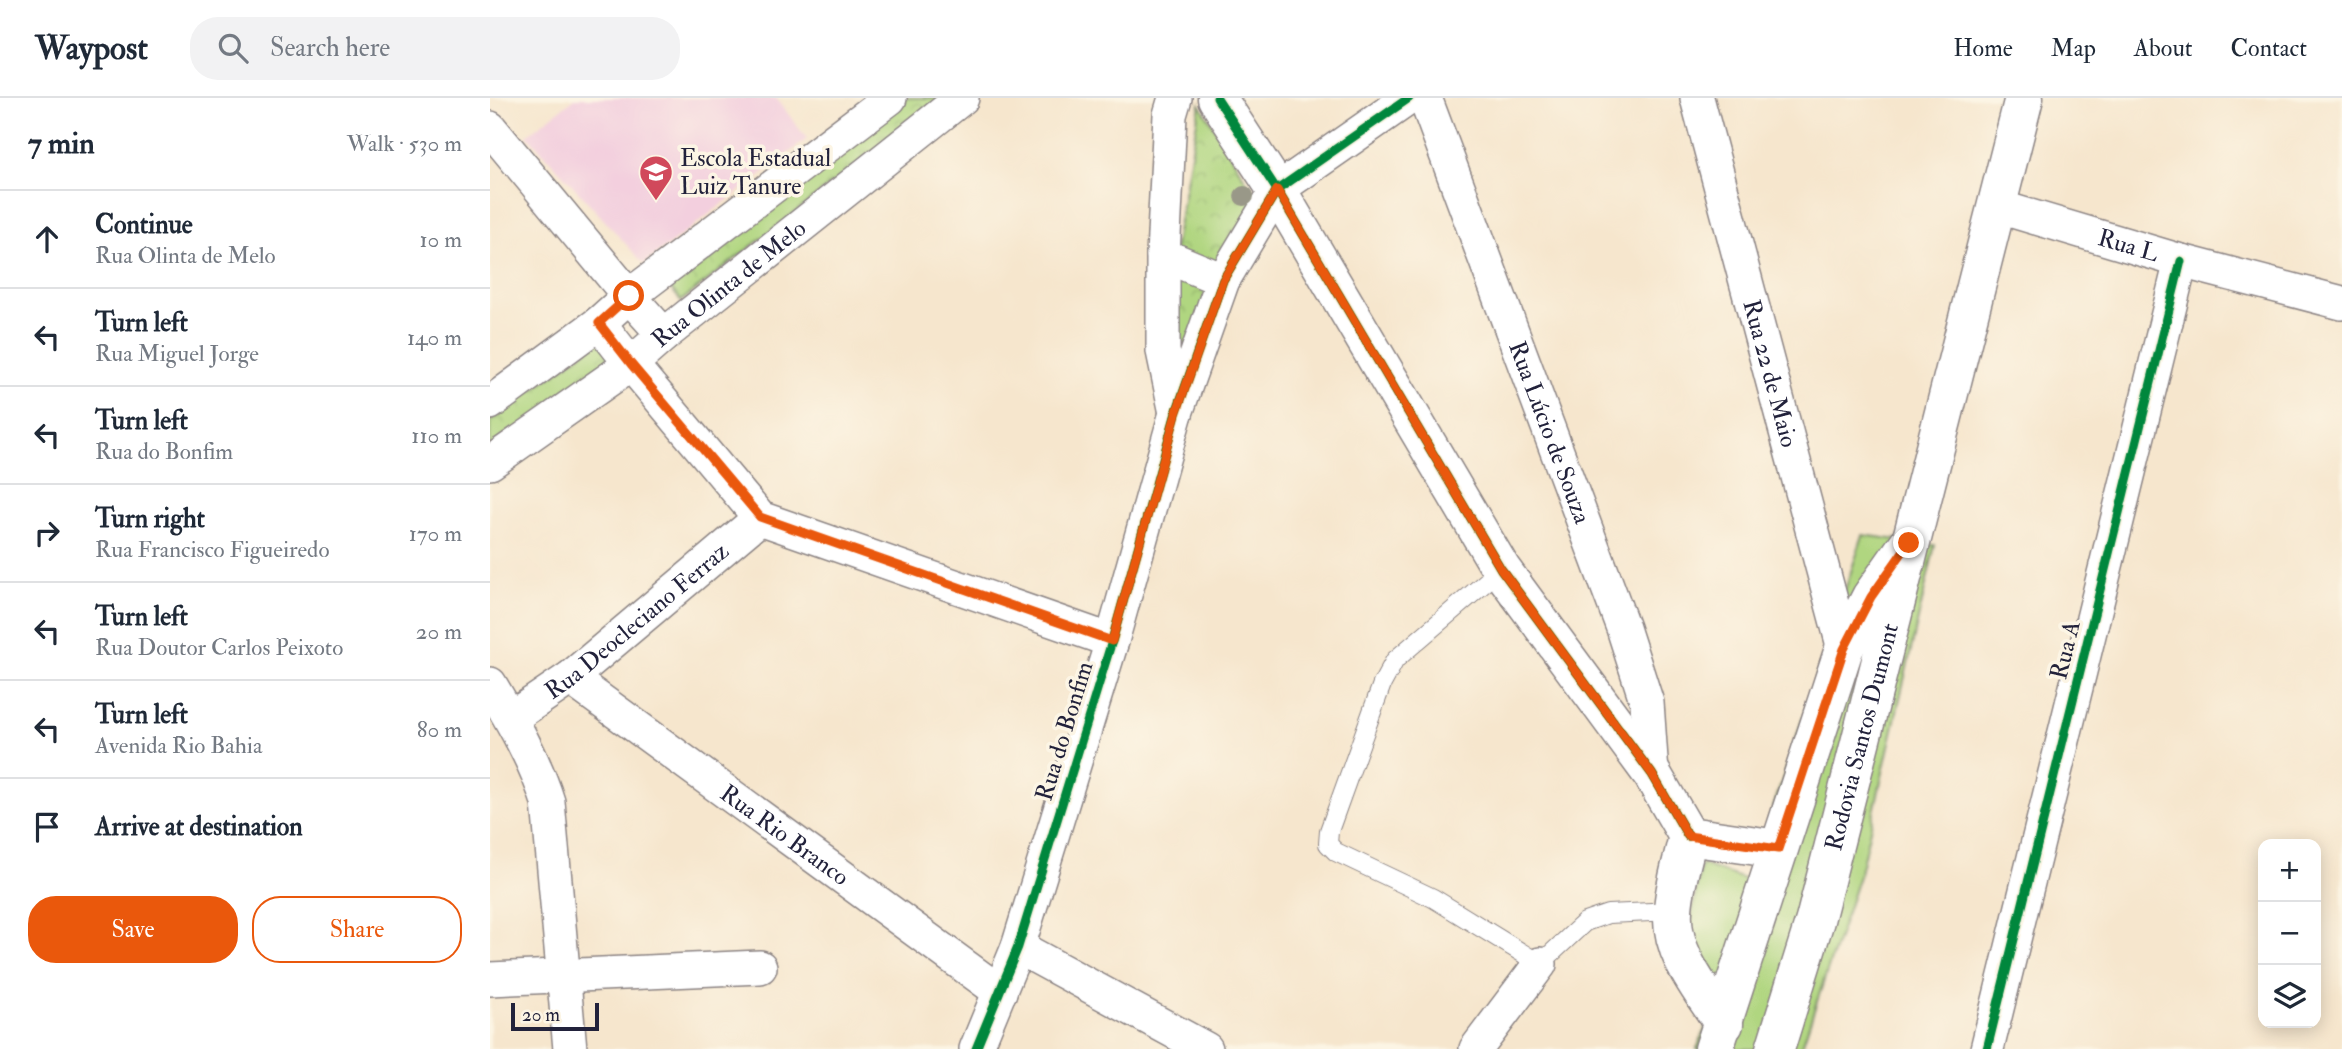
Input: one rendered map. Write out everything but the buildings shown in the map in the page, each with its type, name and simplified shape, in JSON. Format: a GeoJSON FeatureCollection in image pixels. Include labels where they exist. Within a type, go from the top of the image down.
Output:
{"type":"FeatureCollection","features":[{"type":"Feature","properties":{"kind":"main road"},"geometry":{"type":"LineString","coordinates":[[1217,98],[1277,190],[1501,569],[1652,774],[1688,836],[1673,911],[1675,936],[1684,962],[1719,1036]]}},
{"type":"Feature","properties":{"kind":"main road","name":"Rodovia Santos Dumont"},"geometry":{"type":"LineString","coordinates":[[1775,1049],[1815,920],[2024,98]]}},
{"type":"Feature","properties":{"kind":"main road"},"geometry":{"type":"LineString","coordinates":[[1719,1036],[1844,649],[1871,597],[1909,543]]}},
{"type":"Feature","properties":{"kind":"main road"},"geometry":{"type":"LineString","coordinates":[[1688,836],[1778,849]]}},
{"type":"Feature","properties":{"kind":"street","name":"Rua Olinta de Melo"},"geometry":{"type":"LineString","coordinates":[[490,403],[599,323],[629,296],[890,98]]}},
{"type":"Feature","properties":{"kind":"street","name":"Rua Olinta de Melo"},"geometry":{"type":"LineString","coordinates":[[490,463],[631,364],[962,98]]}},
{"type":"Feature","properties":{"kind":"street","name":"Rua do Bonfim"},"geometry":{"type":"LineString","coordinates":[[1175,98],[1170,115],[1163,255],[1163,351],[1176,414]]}},
{"type":"Feature","properties":{"kind":"street"},"geometry":{"type":"LineString","coordinates":[[1277,190],[1409,98]]}},
{"type":"Feature","properties":{"kind":"street","name":"Rua Lúcio de Souza"},"geometry":{"type":"LineString","coordinates":[[1425,98],[1623,628],[1647,703],[1652,774]]}},
{"type":"Feature","properties":{"kind":"street","name":"Rua 22 de Maio"},"geometry":{"type":"LineString","coordinates":[[1697,98],[1844,649]]}},
{"type":"Feature","properties":{"kind":"street"},"geometry":{"type":"LineString","coordinates":[[490,128],[664,335]]}},
{"type":"Feature","properties":{"kind":"street","name":"Rua do Bonfim"},"geometry":{"type":"LineString","coordinates":[[976,1049],[1018,947],[1112,641],[1176,414],[1223,280],[1277,190]]}},
{"type":"Feature","properties":{"kind":"street","name":"Rua L"},"geometry":{"type":"LineString","coordinates":[[1996,206],[2181,261],[2342,303]]}},
{"type":"Feature","properties":{"kind":"street"},"geometry":{"type":"LineString","coordinates":[[1163,255],[1223,280]]}},
{"type":"Feature","properties":{"kind":"street","name":"Rua A"},"geometry":{"type":"LineString","coordinates":[[1987,1049],[2181,261]]}},
{"type":"Feature","properties":{"kind":"street"},"geometry":{"type":"LineString","coordinates":[[599,323],[760,517],[1112,641]]}},
{"type":"Feature","properties":{"kind":"street","name":"Rua Deocleciano Ferraz"},"geometry":{"type":"LineString","coordinates":[[511,718],[570,678],[760,517]]}},
{"type":"Feature","properties":{"kind":"street","name":"Rua Rio Branco"},"geometry":{"type":"LineString","coordinates":[[570,678],[1000,992]]}},
{"type":"Feature","properties":{"kind":"street"},"geometry":{"type":"LineString","coordinates":[[490,684],[511,718],[542,782],[548,802],[570,1049]]}},
{"type":"Feature","properties":{"kind":"street"},"geometry":{"type":"LineString","coordinates":[[1018,947],[1206,1049]]}},
{"type":"Feature","properties":{"kind":"street"},"geometry":{"type":"LineString","coordinates":[[1476,1049],[1540,964]]}},
{"type":"Feature","properties":{"kind":"street"},"geometry":{"type":"LineString","coordinates":[[490,979],[761,967]]}},
{"type":"Feature","properties":{"kind":"lane"},"geometry":{"type":"LineString","coordinates":[[1501,569],[1395,660],[1382,684],[1364,733],[1329,831],[1328,844],[1336,852],[1433,898],[1540,964],[1585,922],[1608,914],[1673,911]]}},
{"type":"Feature","properties":{"kind":"shaded area","name":"Escola Estadual Luiz Tanure"},"geometry":{"type":"Polygon","coordinates":[[[575,98],[776,98],[807,139],[644,264],[527,135],[575,98]]]}},
{"type":"Feature","properties":{"kind":"green space"},"geometry":{"type":"Polygon","coordinates":[[[898,98],[942,98],[681,301],[663,279],[898,98]]]}},
{"type":"Feature","properties":{"kind":"green space"},"geometry":{"type":"Polygon","coordinates":[[[1200,104],[1256,197],[1179,368],[1170,272],[1200,104]]]}},
{"type":"Feature","properties":{"kind":"green space"},"geometry":{"type":"Polygon","coordinates":[[[602,339],[619,362],[490,455],[490,421],[602,339]]]}},
{"type":"Feature","properties":{"kind":"green space"},"geometry":{"type":"Polygon","coordinates":[[[1863,535],[1935,545],[1860,873],[1801,1049],[1697,1049],[1723,986],[1688,935],[1701,864],[1749,881],[1863,535]]]}},
{"type":"Feature","properties":{"kind":"cycle path"},"geometry":{"type":"LineString","coordinates":[[1217,98],[1277,190],[1501,569],[1652,774],[1688,836]]}},
{"type":"Feature","properties":{"kind":"cycle path"},"geometry":{"type":"LineString","coordinates":[[976,1049],[1018,947],[1112,641],[1176,413],[1223,280],[1277,190],[1409,98]]}},
{"type":"Feature","properties":{"kind":"cycle path"},"geometry":{"type":"LineString","coordinates":[[1987,1049],[2181,261]]}},
{"type":"Feature","properties":{"kind":"place","name":"Escola Estadual Luiz Tanure"},"geometry":{"type":"Point","coordinates":[656,202]}},
{"type":"Feature","properties":{"kind":"route"},"geometry":{"type":"LineString","coordinates":[[629,296],[599,323],[760,517],[1112,641],[1176,414],[1223,280],[1277,190],[1501,569],[1652,774],[1688,836],[1778,849],[1844,649],[1871,597],[1909,543]]}}]}
